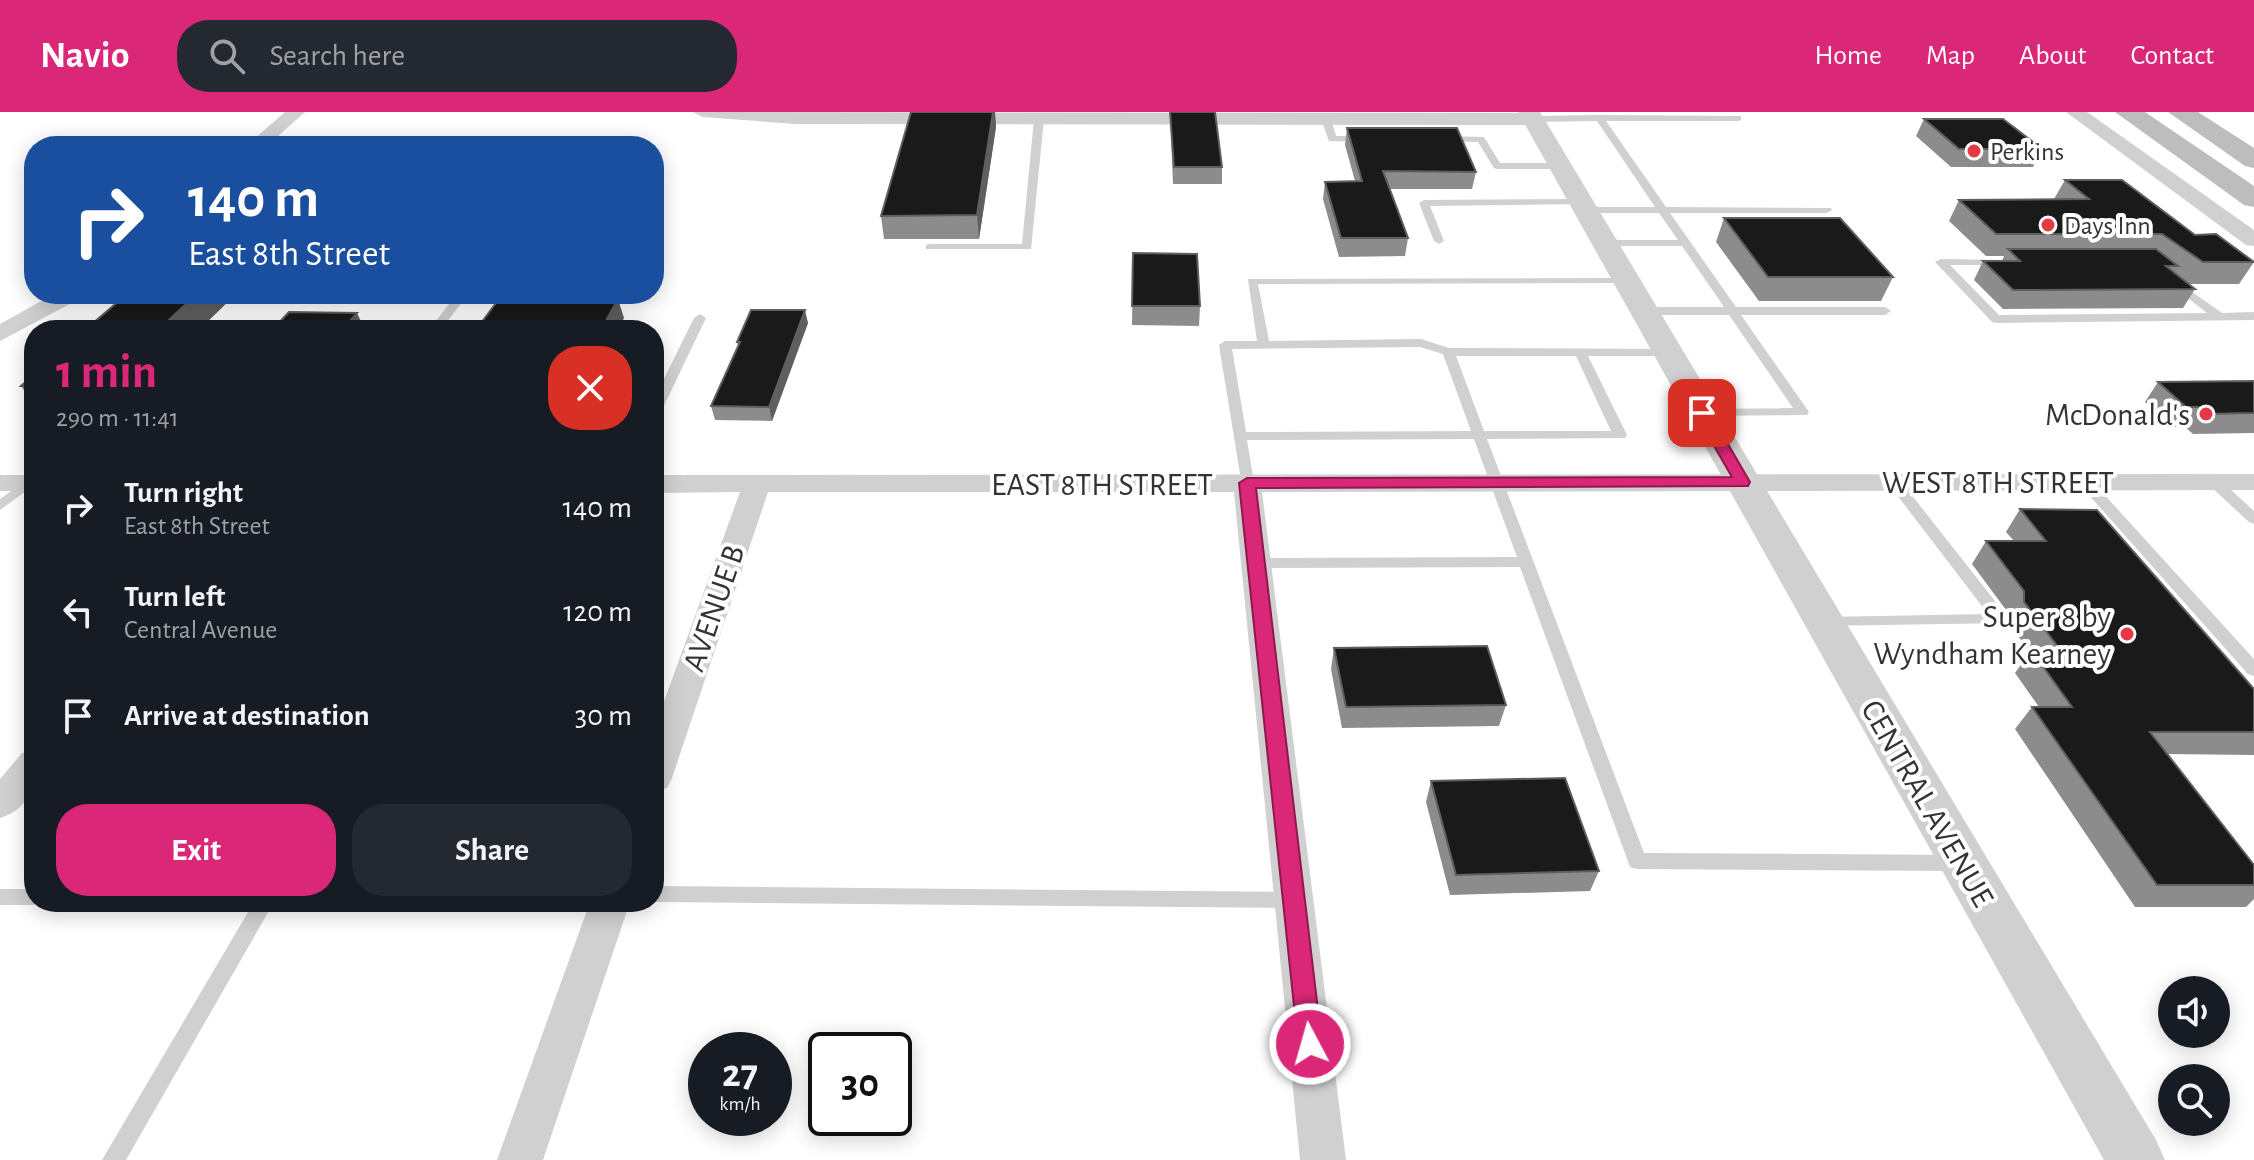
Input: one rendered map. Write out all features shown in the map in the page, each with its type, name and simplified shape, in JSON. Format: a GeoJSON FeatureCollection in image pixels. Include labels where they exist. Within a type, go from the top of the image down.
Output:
{"type":"FeatureCollection","features":[{"type":"Feature","properties":{"kind":"main road"},"geometry":{"type":"LineString","coordinates":[[2128,112],[2254,199]]}},
{"type":"Feature","properties":{"kind":"main road"},"geometry":{"type":"LineString","coordinates":[[2181,112],[2254,160]]}},
{"type":"Feature","properties":{"kind":"street"},"geometry":{"type":"LineString","coordinates":[[268,136],[296,112]]}},
{"type":"Feature","properties":{"kind":"street"},"geometry":{"type":"LineString","coordinates":[[705,112],[796,118],[1039,119],[1301,115],[1326,119],[1531,116]]}},
{"type":"Feature","properties":{"kind":"street"},"geometry":{"type":"LineString","coordinates":[[2075,112],[2254,240]]}},
{"type":"Feature","properties":{"kind":"street","name":"CENTRAL AVENUE"},"geometry":{"type":"LineString","coordinates":[[1531,116],[2136,1160]]}},
{"type":"Feature","properties":{"kind":"street"},"geometry":{"type":"LineString","coordinates":[[25,320],[53,304]]}},
{"type":"Feature","properties":{"kind":"street"},"geometry":{"type":"LineString","coordinates":[[0,334],[24,320]]}},
{"type":"Feature","properties":{"kind":"street","name":"WEST 8TH STREET"},"geometry":{"type":"LineString","coordinates":[[1742,482],[2254,482]]}},
{"type":"Feature","properties":{"kind":"street","name":"EAST 8TH STREET"},"geometry":{"type":"LineString","coordinates":[[664,484],[1742,482]]}},
{"type":"Feature","properties":{"kind":"street"},"geometry":{"type":"LineString","coordinates":[[1247,483],[1323,1160]]}},
{"type":"Feature","properties":{"kind":"street","name":"AVENUE B"},"geometry":{"type":"LineString","coordinates":[[664,749],[757,484]]}},
{"type":"Feature","properties":{"kind":"street"},"geometry":{"type":"LineString","coordinates":[[0,804],[24,775]]}},
{"type":"Feature","properties":{"kind":"street"},"geometry":{"type":"LineString","coordinates":[[520,1160],[607,912]]}},
{"type":"Feature","properties":{"kind":"lane"},"geometry":{"type":"LineString","coordinates":[[1531,116],[1738,118]]}},
{"type":"Feature","properties":{"kind":"lane"},"geometry":{"type":"LineString","coordinates":[[1599,118],[1802,412],[1702,413]]}},
{"type":"Feature","properties":{"kind":"lane"},"geometry":{"type":"LineString","coordinates":[[930,247],[1027,247],[1039,119]]}},
{"type":"Feature","properties":{"kind":"lane"},"geometry":{"type":"LineString","coordinates":[[1326,119],[1332,139],[1377,139]]}},
{"type":"Feature","properties":{"kind":"lane"},"geometry":{"type":"LineString","coordinates":[[1437,139],[1481,139],[1497,166],[1560,166]]}},
{"type":"Feature","properties":{"kind":"lane"},"geometry":{"type":"LineString","coordinates":[[1439,241],[1424,203],[1590,218],[1686,243]]}},
{"type":"Feature","properties":{"kind":"lane"},"geometry":{"type":"LineString","coordinates":[[1590,218],[1662,210],[1827,210]]}},
{"type":"Feature","properties":{"kind":"lane"},"geometry":{"type":"LineString","coordinates":[[2015,262],[1941,262],[1996,319],[2254,316]]}},
{"type":"Feature","properties":{"kind":"lane"},"geometry":{"type":"LineString","coordinates":[[2160,271],[2220,317]]}},
{"type":"Feature","properties":{"kind":"lane"},"geometry":{"type":"LineString","coordinates":[[1264,344],[1252,281],[1634,296],[1733,311],[1885,311]]}},
{"type":"Feature","properties":{"kind":"lane"},"geometry":{"type":"LineString","coordinates":[[664,392],[700,318]]}},
{"type":"Feature","properties":{"kind":"lane"},"geometry":{"type":"LineString","coordinates":[[1247,483],[1225,345],[1421,343],[1448,352],[1667,352]]}},
{"type":"Feature","properties":{"kind":"lane"},"geometry":{"type":"LineString","coordinates":[[1448,352],[1637,861],[1963,863]]}},
{"type":"Feature","properties":{"kind":"lane"},"geometry":{"type":"LineString","coordinates":[[1240,436],[1620,435],[1580,352]]}},
{"type":"Feature","properties":{"kind":"lane"},"geometry":{"type":"LineString","coordinates":[[1824,622],[2000,619],[1894,482]]}},
{"type":"Feature","properties":{"kind":"lane"},"geometry":{"type":"LineString","coordinates":[[2085,482],[2254,670]]}},
{"type":"Feature","properties":{"kind":"lane"},"geometry":{"type":"LineString","coordinates":[[2214,482],[2254,519]]}},
{"type":"Feature","properties":{"kind":"lane"},"geometry":{"type":"LineString","coordinates":[[0,506],[21,483]]}},
{"type":"Feature","properties":{"kind":"lane"},"geometry":{"type":"LineString","coordinates":[[1256,563],[1526,562]]}},
{"type":"Feature","properties":{"kind":"lane"},"geometry":{"type":"LineString","coordinates":[[664,894],[1294,900]]}},
{"type":"Feature","properties":{"kind":"lane"},"geometry":{"type":"LineString","coordinates":[[0,897],[24,897]]}},
{"type":"Feature","properties":{"kind":"lane"},"geometry":{"type":"LineString","coordinates":[[113,1160],[258,912]]}},
{"type":"Feature","properties":{"kind":"building"},"geometry":{"type":"Polygon","coordinates":[[[911,112],[993,112],[977,215],[881,216],[911,112]]]}},
{"type":"Feature","properties":{"kind":"building"},"geometry":{"type":"Polygon","coordinates":[[[1170,112],[1215,112],[1222,167],[1174,167],[1170,112]]]}},
{"type":"Feature","properties":{"kind":"building"},"geometry":{"type":"Polygon","coordinates":[[[1924,119],[2003,119],[2042,149],[1959,149],[1924,119]]]}},
{"type":"Feature","properties":{"kind":"building"},"geometry":{"type":"Polygon","coordinates":[[[1347,128],[1457,128],[1476,172],[1383,171],[1408,238],[1341,238],[1325,182],[1362,181],[1347,128]]]}},
{"type":"Feature","properties":{"kind":"building"},"geometry":{"type":"Polygon","coordinates":[[[2065,180],[2122,180],[2195,235],[2216,234],[2254,262],[2203,262],[2162,234],[1996,234],[1959,200],[2089,199],[2065,180]]]}},
{"type":"Feature","properties":{"kind":"building"},"geometry":{"type":"Polygon","coordinates":[[[1724,218],[1840,218],[1893,277],[1768,277],[1724,218]]]}},
{"type":"Feature","properties":{"kind":"building"},"geometry":{"type":"Polygon","coordinates":[[[2008,249],[2156,249],[2178,266],[2166,266],[2195,289],[2013,290],[1983,261],[2020,261],[2008,249]]]}},
{"type":"Feature","properties":{"kind":"building"},"geometry":{"type":"Polygon","coordinates":[[[1133,253],[1197,254],[1200,306],[1132,306],[1133,253]]]}},
{"type":"Feature","properties":{"kind":"building"},"geometry":{"type":"Polygon","coordinates":[[[115,304],[186,304],[169,320],[97,320],[115,304]]]}},
{"type":"Feature","properties":{"kind":"building"},"geometry":{"type":"Polygon","coordinates":[[[495,304],[615,304],[606,320],[483,320],[495,304]]]}},
{"type":"Feature","properties":{"kind":"building"},"geometry":{"type":"Polygon","coordinates":[[[751,310],[805,310],[769,407],[711,406],[740,342],[737,342],[751,310]]]}},
{"type":"Feature","properties":{"kind":"building"},"geometry":{"type":"Polygon","coordinates":[[[289,312],[357,313],[351,320],[281,320],[289,312]]]}},
{"type":"Feature","properties":{"kind":"building"},"geometry":{"type":"Polygon","coordinates":[[[2254,381],[2254,413],[2207,414],[2199,407],[2186,407],[2158,382],[2254,381]]]}},
{"type":"Feature","properties":{"kind":"building"},"geometry":{"type":"Polygon","coordinates":[[[2020,509],[2097,510],[2254,689],[2254,732],[2150,732],[2254,865],[2254,885],[2157,885],[2032,707],[2072,707],[2031,650],[2061,651],[2024,602],[2024,591],[1986,541],[2046,541],[2020,509]]]}},
{"type":"Feature","properties":{"kind":"building"},"geometry":{"type":"Polygon","coordinates":[[[1487,646],[1506,705],[1346,707],[1334,648],[1487,646]]]}},
{"type":"Feature","properties":{"kind":"building"},"geometry":{"type":"Polygon","coordinates":[[[1565,778],[1599,871],[1456,875],[1431,781],[1565,778]]]}},
{"type":"Feature","properties":{"kind":"place","name":"Perkins"},"geometry":{"type":"Point","coordinates":[1974,151]}},
{"type":"Feature","properties":{"kind":"place","name":"Days Inn"},"geometry":{"type":"Point","coordinates":[2048,225]}},
{"type":"Feature","properties":{"kind":"place","name":"McDonald's"},"geometry":{"type":"Point","coordinates":[2206,414]}},
{"type":"Feature","properties":{"kind":"place","name":"Super 8 by Wyndham Kearney"},"geometry":{"type":"Point","coordinates":[2127,634]}},
{"type":"Feature","properties":{"kind":"route"},"geometry":{"type":"LineString","coordinates":[[1310,1044],[1247,483],[1742,482],[1702,413]]}}]}
